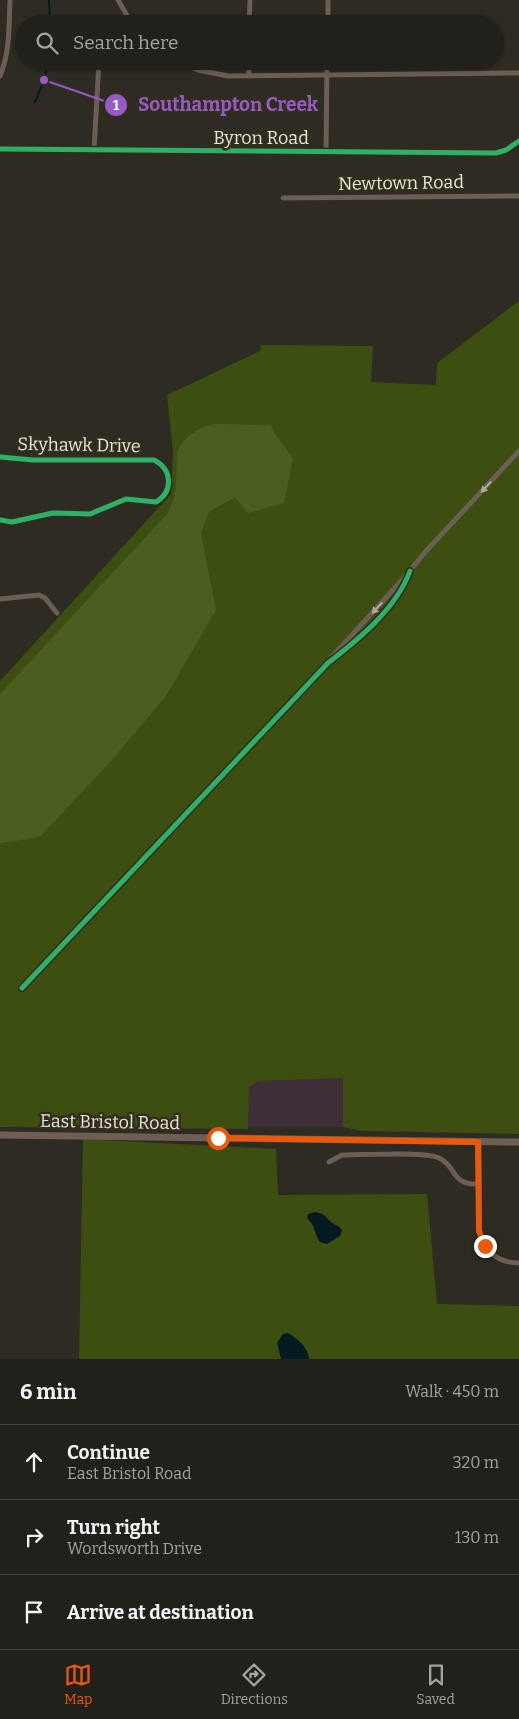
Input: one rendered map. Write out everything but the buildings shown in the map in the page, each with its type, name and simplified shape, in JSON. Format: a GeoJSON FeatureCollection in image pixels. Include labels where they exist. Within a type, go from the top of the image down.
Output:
{"type":"FeatureCollection","features":[{"type":"Feature","properties":{"kind":"main road","name":"East Bristol Road"},"geometry":{"type":"LineString","coordinates":[[0,1135],[519,1142]]}},
{"type":"Feature","properties":{"kind":"street"},"geometry":{"type":"LineString","coordinates":[[0,76],[8,47],[10,0]]}},
{"type":"Feature","properties":{"kind":"street"},"geometry":{"type":"LineString","coordinates":[[118,0],[126,15]]}},
{"type":"Feature","properties":{"kind":"street"},"geometry":{"type":"LineString","coordinates":[[249,15],[250,0]]}},
{"type":"Feature","properties":{"kind":"street"},"geometry":{"type":"LineString","coordinates":[[328,0],[328,15]]}},
{"type":"Feature","properties":{"kind":"street"},"geometry":{"type":"LineString","coordinates":[[94,150],[98,70]]}},
{"type":"Feature","properties":{"kind":"street"},"geometry":{"type":"LineString","coordinates":[[199,70],[216,74],[249,76],[519,73]]}},
{"type":"Feature","properties":{"kind":"street"},"geometry":{"type":"LineString","coordinates":[[249,70],[249,76]]}},
{"type":"Feature","properties":{"kind":"street"},"geometry":{"type":"LineString","coordinates":[[326,70],[326,152]]}},
{"type":"Feature","properties":{"kind":"street","name":"Byron Road"},"geometry":{"type":"LineString","coordinates":[[0,150],[496,153],[506,150],[519,141]]}},
{"type":"Feature","properties":{"kind":"street","name":"Newtown Road"},"geometry":{"type":"LineString","coordinates":[[283,198],[519,196]]}},
{"type":"Feature","properties":{"kind":"street"},"geometry":{"type":"LineString","coordinates":[[22,988],[328,663],[353,644],[396,599],[410,571],[427,550],[519,451]]}},
{"type":"Feature","properties":{"kind":"street","name":"Skyhawk Drive"},"geometry":{"type":"LineString","coordinates":[[0,457],[33,460],[154,460],[164,467],[169,478],[166,492],[156,502],[126,499],[90,514],[53,513],[12,522],[0,520]]}},
{"type":"Feature","properties":{"kind":"street"},"geometry":{"type":"LineString","coordinates":[[0,599],[38,595],[45,598],[57,613]]}},
{"type":"Feature","properties":{"kind":"street"},"geometry":{"type":"LineString","coordinates":[[478,1142],[479,1231],[482,1243],[496,1258],[519,1263]]}},
{"type":"Feature","properties":{"kind":"street"},"geometry":{"type":"LineString","coordinates":[[329,1162],[342,1155],[429,1155],[443,1160],[460,1180],[470,1184],[479,1184]]}},
{"type":"Feature","properties":{"kind":"shaded area"},"geometry":{"type":"Polygon","coordinates":[[[343,1078],[343,1127],[248,1127],[249,1087],[258,1081],[343,1078]]]}},
{"type":"Feature","properties":{"kind":"green space"},"geometry":{"type":"Polygon","coordinates":[[[519,301],[519,1134],[362,1131],[343,1127],[343,1078],[258,1081],[249,1087],[248,1129],[0,1127],[0,681],[171,494],[173,451],[167,395],[260,351],[261,345],[373,346],[371,382],[436,385],[437,363],[519,301]]]}},
{"type":"Feature","properties":{"kind":"green space"},"geometry":{"type":"Polygon","coordinates":[[[214,424],[271,425],[275,434],[293,458],[284,503],[248,513],[235,497],[209,512],[201,533],[216,610],[166,696],[112,760],[40,837],[0,843],[0,694],[167,514],[175,492],[177,452],[187,437],[214,424]]]}},
{"type":"Feature","properties":{"kind":"green space"},"geometry":{"type":"Polygon","coordinates":[[[83,1139],[276,1149],[278,1195],[427,1194],[437,1304],[519,1306],[519,1359],[79,1359],[83,1139]]]}},
{"type":"Feature","properties":{"kind":"water"},"geometry":{"type":"Polygon","coordinates":[[[315,1212],[323,1215],[340,1228],[342,1230],[340,1236],[327,1244],[320,1242],[307,1218],[308,1214],[315,1212]]]}},
{"type":"Feature","properties":{"kind":"water"},"geometry":{"type":"Polygon","coordinates":[[[288,1333],[302,1344],[309,1359],[281,1359],[277,1343],[283,1334],[288,1333]]]}},
{"type":"Feature","properties":{"kind":"waterway"},"geometry":{"type":"LineString","coordinates":[[49,0],[50,15]]}},
{"type":"Feature","properties":{"kind":"waterway"},"geometry":{"type":"LineString","coordinates":[[35,102],[46,70]]}},
{"type":"Feature","properties":{"kind":"cycle path"},"geometry":{"type":"LineString","coordinates":[[0,149],[496,153],[506,150],[519,141]]}},
{"type":"Feature","properties":{"kind":"cycle path"},"geometry":{"type":"LineString","coordinates":[[0,457],[33,460],[154,460],[164,469],[168,480],[166,492],[156,502],[126,499],[90,514],[53,513],[12,522],[0,520]]}},
{"type":"Feature","properties":{"kind":"cycle path"},"geometry":{"type":"LineString","coordinates":[[22,988],[328,663],[375,622],[396,598],[410,571]]}},
{"type":"Feature","properties":{"kind":"place","name":"Southampton Creek"},"geometry":{"type":"Point","coordinates":[44,80]}},
{"type":"Feature","properties":{"kind":"route"},"geometry":{"type":"LineString","coordinates":[[218,1138],[478,1142],[479,1231],[485,1246]]}}]}
